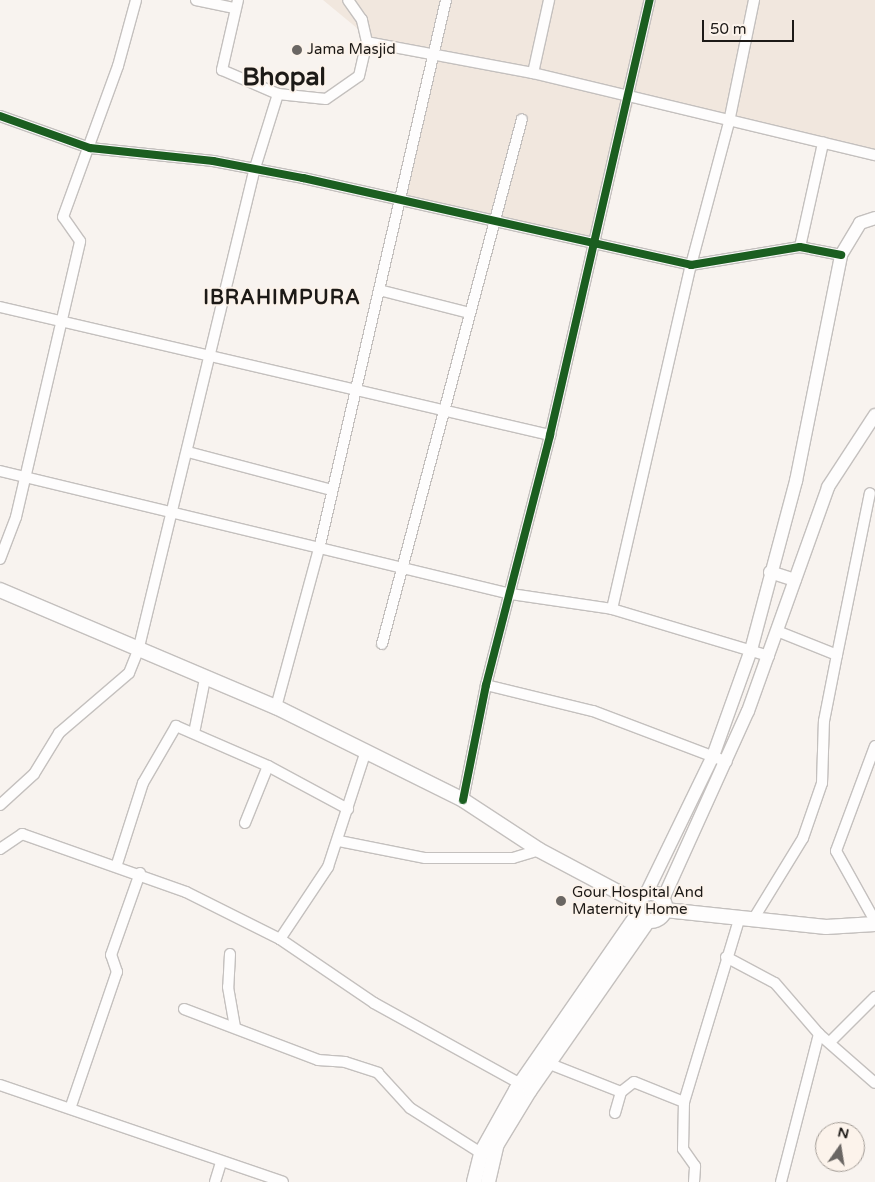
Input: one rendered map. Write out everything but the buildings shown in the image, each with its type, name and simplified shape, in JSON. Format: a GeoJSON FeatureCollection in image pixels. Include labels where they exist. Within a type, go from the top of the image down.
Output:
{"type":"FeatureCollection","features":[{"type":"Feature","properties":{"kind":"main road"},"geometry":{"type":"LineString","coordinates":[[0,590],[138,651],[276,706],[463,800],[539,850],[661,918],[664,904]]}},
{"type":"Feature","properties":{"kind":"main road"},"geometry":{"type":"LineString","coordinates":[[474,1182],[482,1153],[642,908],[664,904],[740,917],[826,926],[875,922]]}},
{"type":"Feature","properties":{"kind":"main road"},"geometry":{"type":"LineString","coordinates":[[488,1182],[497,1144],[525,1086],[550,1064],[642,908]]}},
{"type":"Feature","properties":{"kind":"street"},"geometry":{"type":"LineString","coordinates":[[0,559],[16,517],[23,476],[58,323],[80,240],[63,217],[90,148],[136,0]]}},
{"type":"Feature","properties":{"kind":"street"},"geometry":{"type":"LineString","coordinates":[[196,0],[236,4],[222,70],[278,94],[326,99],[345,88],[359,76],[367,42],[362,20],[348,0]]}},
{"type":"Feature","properties":{"kind":"street"},"geometry":{"type":"LineString","coordinates":[[276,706],[320,545],[446,0]]}},
{"type":"Feature","properties":{"kind":"street"},"geometry":{"type":"LineString","coordinates":[[533,73],[550,0]]}},
{"type":"Feature","properties":{"kind":"street"},"geometry":{"type":"LineString","coordinates":[[463,800],[486,685],[511,594],[550,435],[650,0]]}},
{"type":"Feature","properties":{"kind":"street"},"geometry":{"type":"LineString","coordinates":[[612,609],[691,265],[730,122],[754,0]]}},
{"type":"Feature","properties":{"kind":"street"},"geometry":{"type":"LineString","coordinates":[[367,42],[533,73],[875,156]]}},
{"type":"Feature","properties":{"kind":"street"},"geometry":{"type":"LineString","coordinates":[[0,805],[34,774],[59,732],[129,673],[138,651],[175,512],[209,357],[254,171],[278,94]]}},
{"type":"Feature","properties":{"kind":"street"},"geometry":{"type":"LineString","coordinates":[[0,116],[90,148],[213,161],[254,171],[496,218],[691,265],[800,247],[841,254]]}},
{"type":"Feature","properties":{"kind":"street"},"geometry":{"type":"LineString","coordinates":[[382,644],[522,119]]}},
{"type":"Feature","properties":{"kind":"street"},"geometry":{"type":"LineString","coordinates":[[800,247],[823,143]]}},
{"type":"Feature","properties":{"kind":"street"},"geometry":{"type":"LineString","coordinates":[[642,908],[714,756],[751,650],[770,572],[796,481],[841,254],[860,224],[875,218]]}},
{"type":"Feature","properties":{"kind":"street"},"geometry":{"type":"LineString","coordinates":[[379,290],[470,313]]}},
{"type":"Feature","properties":{"kind":"street"},"geometry":{"type":"LineString","coordinates":[[0,307],[58,323],[550,435]]}},
{"type":"Feature","properties":{"kind":"street"},"geometry":{"type":"LineString","coordinates":[[664,904],[726,762],[769,656],[828,487],[875,415]]}},
{"type":"Feature","properties":{"kind":"street"},"geometry":{"type":"LineString","coordinates":[[188,452],[332,490]]}},
{"type":"Feature","properties":{"kind":"street"},"geometry":{"type":"LineString","coordinates":[[0,471],[320,545],[511,594],[612,609],[769,656]]}},
{"type":"Feature","properties":{"kind":"street"},"geometry":{"type":"LineString","coordinates":[[754,918],[802,838],[822,783],[824,721],[870,493]]}},
{"type":"Feature","properties":{"kind":"street"},"geometry":{"type":"LineString","coordinates":[[770,572],[794,580]]}},
{"type":"Feature","properties":{"kind":"street"},"geometry":{"type":"LineString","coordinates":[[777,630],[837,655]]}},
{"type":"Feature","properties":{"kind":"street"},"geometry":{"type":"LineString","coordinates":[[194,733],[205,678]]}},
{"type":"Feature","properties":{"kind":"street"},"geometry":{"type":"LineString","coordinates":[[486,685],[593,711],[726,762]]}},
{"type":"Feature","properties":{"kind":"street"},"geometry":{"type":"LineString","coordinates":[[117,864],[143,783],[172,728],[183,726],[194,733],[268,766],[348,809]]}},
{"type":"Feature","properties":{"kind":"street"},"geometry":{"type":"LineString","coordinates":[[875,746],[836,850],[875,922]]}},
{"type":"Feature","properties":{"kind":"street"},"geometry":{"type":"LineString","coordinates":[[280,939],[328,867],[339,841],[366,751]]}},
{"type":"Feature","properties":{"kind":"street"},"geometry":{"type":"LineString","coordinates":[[245,823],[268,766]]}},
{"type":"Feature","properties":{"kind":"street"},"geometry":{"type":"LineString","coordinates":[[0,849],[22,834],[140,873],[280,939],[374,1003],[525,1086]]}},
{"type":"Feature","properties":{"kind":"street"},"geometry":{"type":"LineString","coordinates":[[339,841],[425,858],[513,858],[539,850]]}},
{"type":"Feature","properties":{"kind":"street"},"geometry":{"type":"LineString","coordinates":[[72,1106],[117,972],[111,955],[140,873]]}},
{"type":"Feature","properties":{"kind":"street"},"geometry":{"type":"LineString","coordinates":[[694,1182],[694,1166],[682,1149],[684,1102],[726,957],[740,917]]}},
{"type":"Feature","properties":{"kind":"street"},"geometry":{"type":"LineString","coordinates":[[230,954],[228,987],[235,1028]]}},
{"type":"Feature","properties":{"kind":"street"},"geometry":{"type":"LineString","coordinates":[[726,957],[775,983],[819,1034],[875,1083]]}},
{"type":"Feature","properties":{"kind":"street"},"geometry":{"type":"LineString","coordinates":[[830,1042],[875,997]]}},
{"type":"Feature","properties":{"kind":"street"},"geometry":{"type":"LineString","coordinates":[[184,1009],[318,1060],[345,1062],[378,1074],[410,1108],[482,1153]]}},
{"type":"Feature","properties":{"kind":"street"},"geometry":{"type":"LineString","coordinates":[[781,1182],[819,1034]]}},
{"type":"Feature","properties":{"kind":"street"},"geometry":{"type":"LineString","coordinates":[[550,1064],[621,1092]]}},
{"type":"Feature","properties":{"kind":"street"},"geometry":{"type":"LineString","coordinates":[[615,1113],[621,1092],[634,1082],[684,1102]]}},
{"type":"Feature","properties":{"kind":"street"},"geometry":{"type":"LineString","coordinates":[[0,1084],[72,1106],[221,1162],[283,1182]]}},
{"type":"Feature","properties":{"kind":"street"},"geometry":{"type":"LineString","coordinates":[[215,1182],[221,1162]]}},
{"type":"Feature","properties":{"kind":"shaded area"},"geometry":{"type":"Polygon","coordinates":[[[323,0],[875,0],[875,155],[635,98],[592,243],[401,198],[435,51],[369,38],[323,0]]]}},
{"type":"Feature","properties":{"kind":"cycle path"},"geometry":{"type":"LineString","coordinates":[[463,800],[486,685],[550,435],[650,0]]}},
{"type":"Feature","properties":{"kind":"cycle path"},"geometry":{"type":"LineString","coordinates":[[0,116],[90,148],[213,161],[303,178],[691,265],[800,247],[841,255]]}},
{"type":"Feature","properties":{"kind":"place","name":"Jama Masjid"},"geometry":{"type":"Point","coordinates":[297,50]}},
{"type":"Feature","properties":{"kind":"place","name":"Gour Hospital And Maternity Home"},"geometry":{"type":"Point","coordinates":[561,901]}},
{"type":"Feature","properties":{"kind":"district","name":"Bhopal"},"geometry":{"type":"Point","coordinates":[284,77]}},
{"type":"Feature","properties":{"kind":"district","name":"IBRAHIMPURA"},"geometry":{"type":"Point","coordinates":[282,298]}}]}
